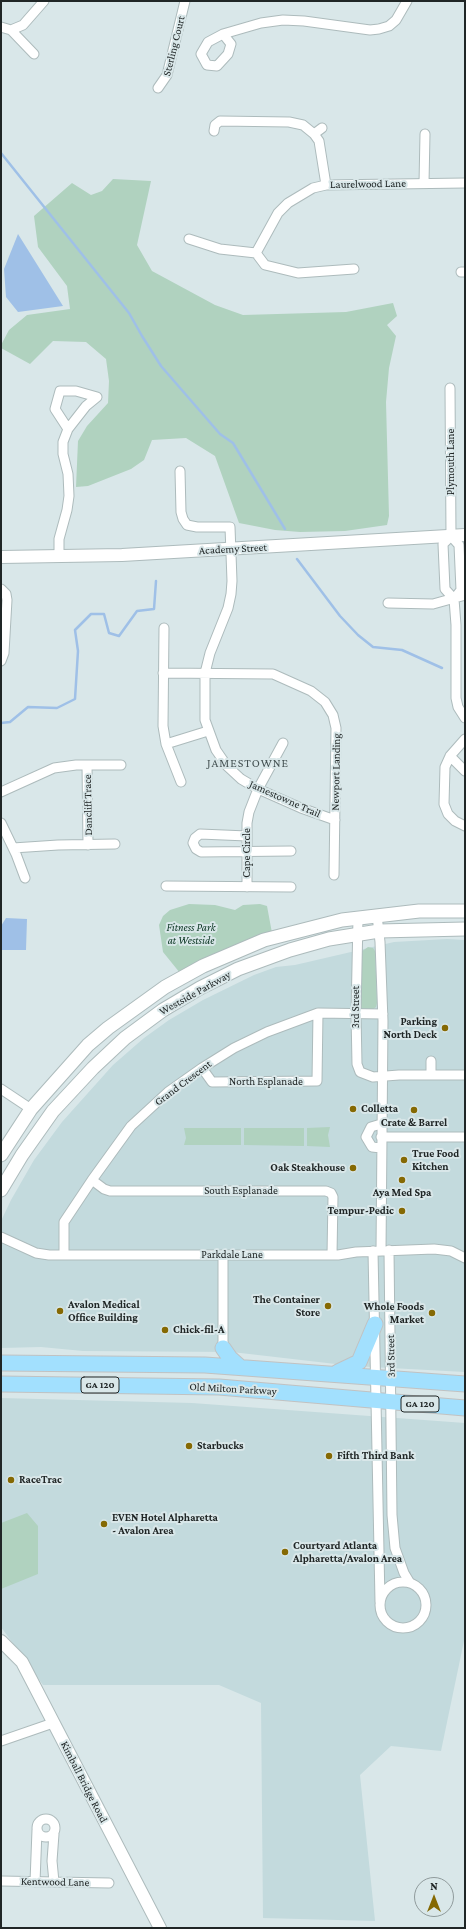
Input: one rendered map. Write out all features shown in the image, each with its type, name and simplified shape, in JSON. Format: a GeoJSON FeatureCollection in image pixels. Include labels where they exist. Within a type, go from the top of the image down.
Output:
{"type":"FeatureCollection","features":[{"type":"Feature","properties":{"kind":"highway"},"geometry":{"type":"LineString","coordinates":[[334,1374],[346,1370],[359,1362],[375,1324]]}},
{"type":"Feature","properties":{"kind":"highway"},"geometry":{"type":"LineString","coordinates":[[205,1365],[216,1357],[223,1348],[230,1358],[240,1367]]}},
{"type":"Feature","properties":{"kind":"highway","name":"Old Milton Parkway"},"geometry":{"type":"LineString","coordinates":[[1,1362],[205,1365],[334,1374],[384,1389],[465,1408]]}},
{"type":"Feature","properties":{"kind":"highway","name":"Old Milton Parkway"},"geometry":{"type":"LineString","coordinates":[[1,1384],[384,1389],[465,1384]]}},
{"type":"Feature","properties":{"kind":"main road","name":"Westside Parkway"},"geometry":{"type":"LineString","coordinates":[[1,1155],[31,1108],[93,1041],[108,1028],[169,985],[203,966],[264,940],[305,928],[377,915],[419,911],[465,911]]}},
{"type":"Feature","properties":{"kind":"main road","name":"Westside Parkway"},"geometry":{"type":"LineString","coordinates":[[3,1187],[22,1154],[53,1111],[93,1068],[125,1038],[163,1010],[200,988],[238,970],[290,950],[329,939],[379,931],[465,930]]}},
{"type":"Feature","properties":{"kind":"main road"},"geometry":{"type":"LineString","coordinates":[[3,1187],[8,1164],[36,1120],[31,1108]]}},
{"type":"Feature","properties":{"kind":"street"},"geometry":{"type":"LineString","coordinates":[[11,30],[23,25],[44,1]]}},
{"type":"Feature","properties":{"kind":"street","name":"Sterling Court"},"geometry":{"type":"LineString","coordinates":[[158,88],[168,75],[185,1]]}},
{"type":"Feature","properties":{"kind":"street"},"geometry":{"type":"LineString","coordinates":[[223,34],[261,23],[283,20],[304,20],[379,30],[389,26],[396,20],[407,1]]}},
{"type":"Feature","properties":{"kind":"street"},"geometry":{"type":"LineString","coordinates":[[1,27],[11,30],[34,54]]}},
{"type":"Feature","properties":{"kind":"street"},"geometry":{"type":"LineString","coordinates":[[214,131],[215,125],[220,122],[289,122],[303,125],[314,134],[321,148],[326,185]]}},
{"type":"Feature","properties":{"kind":"street"},"geometry":{"type":"LineString","coordinates":[[314,134],[322,128]]}},
{"type":"Feature","properties":{"kind":"street"},"geometry":{"type":"LineString","coordinates":[[424,183],[425,134]]}},
{"type":"Feature","properties":{"kind":"street","name":"Laurelwood Lane"},"geometry":{"type":"LineString","coordinates":[[256,253],[278,213],[288,203],[300,195],[326,185],[465,183]]}},
{"type":"Feature","properties":{"kind":"street"},"geometry":{"type":"LineString","coordinates":[[189,239],[220,249],[256,253],[265,266],[298,273],[354,269]]}},
{"type":"Feature","properties":{"kind":"street","name":"Plymouth Lane"},"geometry":{"type":"LineString","coordinates":[[450,388],[451,536]]}},
{"type":"Feature","properties":{"kind":"street"},"geometry":{"type":"LineString","coordinates":[[59,557],[59,539],[67,510],[69,496],[68,474],[63,454],[63,442],[68,429],[86,406],[97,397],[76,391],[60,391],[55,409],[68,429]]}},
{"type":"Feature","properties":{"kind":"street","name":"Jamestowne Trail"},"geometry":{"type":"LineString","coordinates":[[180,471],[183,519],[187,525],[197,527],[230,527],[231,594],[228,608],[210,652],[205,673],[204,709],[208,731],[216,750],[227,766],[241,779],[258,789],[301,808],[335,820]]}},
{"type":"Feature","properties":{"kind":"street","name":"Academy Street"},"geometry":{"type":"LineString","coordinates":[[1,557],[59,557],[231,549],[465,535]]}},
{"type":"Feature","properties":{"kind":"street"},"geometry":{"type":"LineString","coordinates":[[454,599],[461,590],[459,545],[451,536],[443,544],[445,589],[454,599],[456,625],[456,698],[458,707],[465,718]]}},
{"type":"Feature","properties":{"kind":"street"},"geometry":{"type":"LineString","coordinates":[[1,589],[6,594],[7,600],[3,624],[4,653],[1,661]]}},
{"type":"Feature","properties":{"kind":"street"},"geometry":{"type":"LineString","coordinates":[[388,603],[433,604],[465,595]]}},
{"type":"Feature","properties":{"kind":"street"},"geometry":{"type":"LineString","coordinates":[[164,628],[163,726],[166,744],[181,782]]}},
{"type":"Feature","properties":{"kind":"street","name":"Newport Landing"},"geometry":{"type":"LineString","coordinates":[[163,673],[273,674],[311,691],[324,702],[333,715],[336,728],[334,875]]}},
{"type":"Feature","properties":{"kind":"street"},"geometry":{"type":"LineString","coordinates":[[166,744],[208,731]]}},
{"type":"Feature","properties":{"kind":"street"},"geometry":{"type":"LineString","coordinates":[[465,739],[450,756],[445,767],[444,804],[448,814],[455,821],[465,826]]}},
{"type":"Feature","properties":{"kind":"street","name":"Cape Circle"},"geometry":{"type":"LineString","coordinates":[[166,886],[247,887],[247,836],[249,812],[258,789],[282,743]]}},
{"type":"Feature","properties":{"kind":"street"},"geometry":{"type":"LineString","coordinates":[[450,756],[465,771]]}},
{"type":"Feature","properties":{"kind":"street","name":"Dancliff Trace"},"geometry":{"type":"LineString","coordinates":[[87,765],[88,845]]}},
{"type":"Feature","properties":{"kind":"street","name":"Dancliff Trace"},"geometry":{"type":"LineString","coordinates":[[1,792],[54,768],[87,765],[121,765]]}},
{"type":"Feature","properties":{"kind":"street"},"geometry":{"type":"LineString","coordinates":[[1,823],[25,878]]}},
{"type":"Feature","properties":{"kind":"street"},"geometry":{"type":"LineString","coordinates":[[247,836],[200,834],[195,838],[193,843],[196,849],[201,852],[291,851]]}},
{"type":"Feature","properties":{"kind":"street","name":"Dancliff Trace"},"geometry":{"type":"LineString","coordinates":[[13,848],[115,844]]}},
{"type":"Feature","properties":{"kind":"street"},"geometry":{"type":"LineString","coordinates":[[247,887],[291,887]]}},
{"type":"Feature","properties":{"kind":"street","name":"3rd Street"},"geometry":{"type":"LineString","coordinates":[[377,915],[383,1014],[381,1251],[384,1389]]}},
{"type":"Feature","properties":{"kind":"street","name":"3rd Street"},"geometry":{"type":"LineString","coordinates":[[358,918],[359,934],[357,947],[356,1014],[358,1068],[366,1076],[382,1077]]}},
{"type":"Feature","properties":{"kind":"street","name":"Grand Crescent"},"geometry":{"type":"LineString","coordinates":[[64,1255],[64,1222],[131,1126],[168,1092],[234,1048],[267,1032],[318,1013],[383,1014]]}},
{"type":"Feature","properties":{"kind":"street","name":"North Esplanade"},"geometry":{"type":"LineString","coordinates":[[202,1068],[212,1082],[316,1081],[318,1013]]}},
{"type":"Feature","properties":{"kind":"street"},"geometry":{"type":"LineString","coordinates":[[431,1061],[431,1075]]}},
{"type":"Feature","properties":{"kind":"street"},"geometry":{"type":"LineString","coordinates":[[382,1077],[465,1075]]}},
{"type":"Feature","properties":{"kind":"street"},"geometry":{"type":"LineString","coordinates":[[1,1089],[31,1108]]}},
{"type":"Feature","properties":{"kind":"street"},"geometry":{"type":"LineString","coordinates":[[381,1124],[371,1127],[366,1137],[367,1141],[372,1147],[381,1148]]}},
{"type":"Feature","properties":{"kind":"street"},"geometry":{"type":"LineString","coordinates":[[381,1137],[465,1137]]}},
{"type":"Feature","properties":{"kind":"street","name":"South Esplanade"},"geometry":{"type":"LineString","coordinates":[[92,1180],[104,1189],[110,1191],[326,1191],[331,1193],[333,1197],[332,1255]]}},
{"type":"Feature","properties":{"kind":"street","name":"Parkdale Lane"},"geometry":{"type":"LineString","coordinates":[[1,1237],[36,1253],[64,1255],[332,1255],[434,1249],[450,1252],[465,1258]]}},
{"type":"Feature","properties":{"kind":"street","name":"3rd Street"},"geometry":{"type":"LineString","coordinates":[[381,1251],[375,1324],[384,1389]]}},
{"type":"Feature","properties":{"kind":"street"},"geometry":{"type":"LineString","coordinates":[[223,1255],[223,1348]]}},
{"type":"Feature","properties":{"kind":"street"},"geometry":{"type":"LineString","coordinates":[[384,1389],[395,1548],[404,1573],[410,1583],[422,1592],[425,1599],[424,1613],[415,1625],[408,1627],[393,1626],[382,1616],[380,1602],[384,1389]]}},
{"type":"Feature","properties":{"kind":"street"},"geometry":{"type":"LineString","coordinates":[[380,1602],[385,1590],[390,1585],[404,1582],[410,1583]]}},
{"type":"Feature","properties":{"kind":"street","name":"Kimball Bridge Road"},"geometry":{"type":"LineString","coordinates":[[1,1641],[22,1662],[160,1928]]}},
{"type":"Feature","properties":{"kind":"street"},"geometry":{"type":"LineString","coordinates":[[1,1742],[53,1723]]}},
{"type":"Feature","properties":{"kind":"street"},"geometry":{"type":"LineString","coordinates":[[35,1882],[37,1828],[41,1820],[50,1819],[56,1826],[52,1861],[54,1882]]}},
{"type":"Feature","properties":{"kind":"street"},"geometry":{"type":"LineString","coordinates":[[37,1828],[41,1836],[50,1837],[54,1834]]}},
{"type":"Feature","properties":{"kind":"street","name":"Kentwood Lane"},"geometry":{"type":"LineString","coordinates":[[1,1881],[109,1883]]}},
{"type":"Feature","properties":{"kind":"shaded area"},"geometry":{"type":"Polygon","coordinates":[[[447,939],[465,940],[465,1372],[353,1366],[232,1352],[83,1351],[41,1347],[1,1348],[1,1221],[34,1160],[62,1122],[113,1065],[144,1038],[169,1020],[203,1000],[254,975],[276,967],[295,965],[394,942],[447,939]]]}},
{"type":"Feature","properties":{"kind":"shaded area"},"geometry":{"type":"Polygon","coordinates":[[[1,1398],[192,1403],[465,1423],[465,1636],[441,1751],[391,1746],[360,1775],[375,1921],[263,1918],[261,1703],[219,1685],[43,1685],[1,1627],[1,1398]]]}},
{"type":"Feature","properties":{"kind":"green space"},"geometry":{"type":"Polygon","coordinates":[[[113,179],[151,181],[137,245],[152,271],[215,305],[243,315],[346,312],[393,303],[397,316],[387,325],[396,336],[389,368],[386,402],[389,516],[387,525],[345,531],[300,532],[275,530],[239,523],[215,456],[186,438],[152,440],[144,460],[131,469],[88,486],[76,487],[78,441],[87,426],[108,403],[109,381],[106,359],[86,342],[53,341],[30,364],[1,348],[1,345],[9,330],[27,315],[70,309],[67,286],[38,247],[34,216],[72,183],[91,195],[102,191],[113,179]]]}},
{"type":"Feature","properties":{"kind":"green space","name":"Fitness Park at Westside"},"geometry":{"type":"Polygon","coordinates":[[[189,904],[215,905],[235,910],[243,905],[260,904],[267,906],[272,933],[180,973],[163,952],[159,925],[163,916],[170,910],[189,904]]]}},
{"type":"Feature","properties":{"kind":"green space"},"geometry":{"type":"Polygon","coordinates":[[[368,947],[373,948],[375,951],[377,1003],[376,1007],[373,1009],[362,1009],[360,1007],[361,952],[368,947]]]}},
{"type":"Feature","properties":{"kind":"green space"},"geometry":{"type":"Polygon","coordinates":[[[330,1127],[328,1135],[330,1147],[307,1146],[307,1128],[330,1127]]]}},
{"type":"Feature","properties":{"kind":"green space"},"geometry":{"type":"Polygon","coordinates":[[[184,1128],[241,1128],[241,1145],[184,1145],[186,1138],[184,1128]]]}},
{"type":"Feature","properties":{"kind":"green space"},"geometry":{"type":"Polygon","coordinates":[[[244,1128],[304,1128],[304,1146],[244,1145],[244,1128]]]}},
{"type":"Feature","properties":{"kind":"green space"},"geometry":{"type":"Polygon","coordinates":[[[27,1513],[38,1526],[38,1574],[1,1589],[1,1523],[27,1513]]]}},
{"type":"Feature","properties":{"kind":"water"},"geometry":{"type":"Polygon","coordinates":[[[18,234],[63,306],[18,312],[6,297],[4,269],[18,234]]]}},
{"type":"Feature","properties":{"kind":"water"},"geometry":{"type":"Polygon","coordinates":[[[6,918],[27,919],[26,950],[1,950],[1,926],[6,918]]]}},
{"type":"Feature","properties":{"kind":"waterway"},"geometry":{"type":"LineString","coordinates":[[1,153],[129,313],[161,366],[220,434],[233,443],[285,529]]}},
{"type":"Feature","properties":{"kind":"waterway"},"geometry":{"type":"LineString","coordinates":[[297,559],[340,616],[358,635],[373,647],[402,650],[442,668]]}},
{"type":"Feature","properties":{"kind":"waterway"},"geometry":{"type":"LineString","coordinates":[[1,723],[10,722],[28,707],[57,708],[75,699],[78,651],[75,630],[91,614],[104,614],[109,633],[119,636],[137,611],[154,609],[156,581]]}},
{"type":"Feature","properties":{"kind":"place","name":"Parking North Deck"},"geometry":{"type":"Point","coordinates":[445,1028]}},
{"type":"Feature","properties":{"kind":"place","name":"Colletta"},"geometry":{"type":"Point","coordinates":[353,1109]}},
{"type":"Feature","properties":{"kind":"place","name":"Crate & Barrel"},"geometry":{"type":"Point","coordinates":[414,1110]}},
{"type":"Feature","properties":{"kind":"place","name":"True Food Kitchen"},"geometry":{"type":"Point","coordinates":[404,1160]}},
{"type":"Feature","properties":{"kind":"place","name":"Oak Steakhouse"},"geometry":{"type":"Point","coordinates":[353,1168]}},
{"type":"Feature","properties":{"kind":"place","name":"Aya Med Spa"},"geometry":{"type":"Point","coordinates":[402,1180]}},
{"type":"Feature","properties":{"kind":"place","name":"Tempur-Pedic"},"geometry":{"type":"Point","coordinates":[402,1211]}},
{"type":"Feature","properties":{"kind":"place","name":"The Container Store"},"geometry":{"type":"Point","coordinates":[328,1306]}},
{"type":"Feature","properties":{"kind":"place","name":"Avalon Medical Office Building"},"geometry":{"type":"Point","coordinates":[60,1311]}},
{"type":"Feature","properties":{"kind":"place","name":"Whole Foods Market"},"geometry":{"type":"Point","coordinates":[432,1313]}},
{"type":"Feature","properties":{"kind":"place","name":"Chick-fil-A"},"geometry":{"type":"Point","coordinates":[165,1330]}},
{"type":"Feature","properties":{"kind":"place","name":"Starbucks"},"geometry":{"type":"Point","coordinates":[189,1446]}},
{"type":"Feature","properties":{"kind":"place","name":"Fifth Third Bank"},"geometry":{"type":"Point","coordinates":[329,1456]}},
{"type":"Feature","properties":{"kind":"place","name":"RaceTrac"},"geometry":{"type":"Point","coordinates":[11,1480]}},
{"type":"Feature","properties":{"kind":"place","name":"EVEN Hotel Alpharetta - Avalon Area"},"geometry":{"type":"Point","coordinates":[104,1524]}},
{"type":"Feature","properties":{"kind":"place","name":"Courtyard Atlanta Alpharetta/Avalon Area"},"geometry":{"type":"Point","coordinates":[285,1552]}},
{"type":"Feature","properties":{"kind":"district","name":"JAMESTOWNE"},"geometry":{"type":"Point","coordinates":[248,763]}}]}
